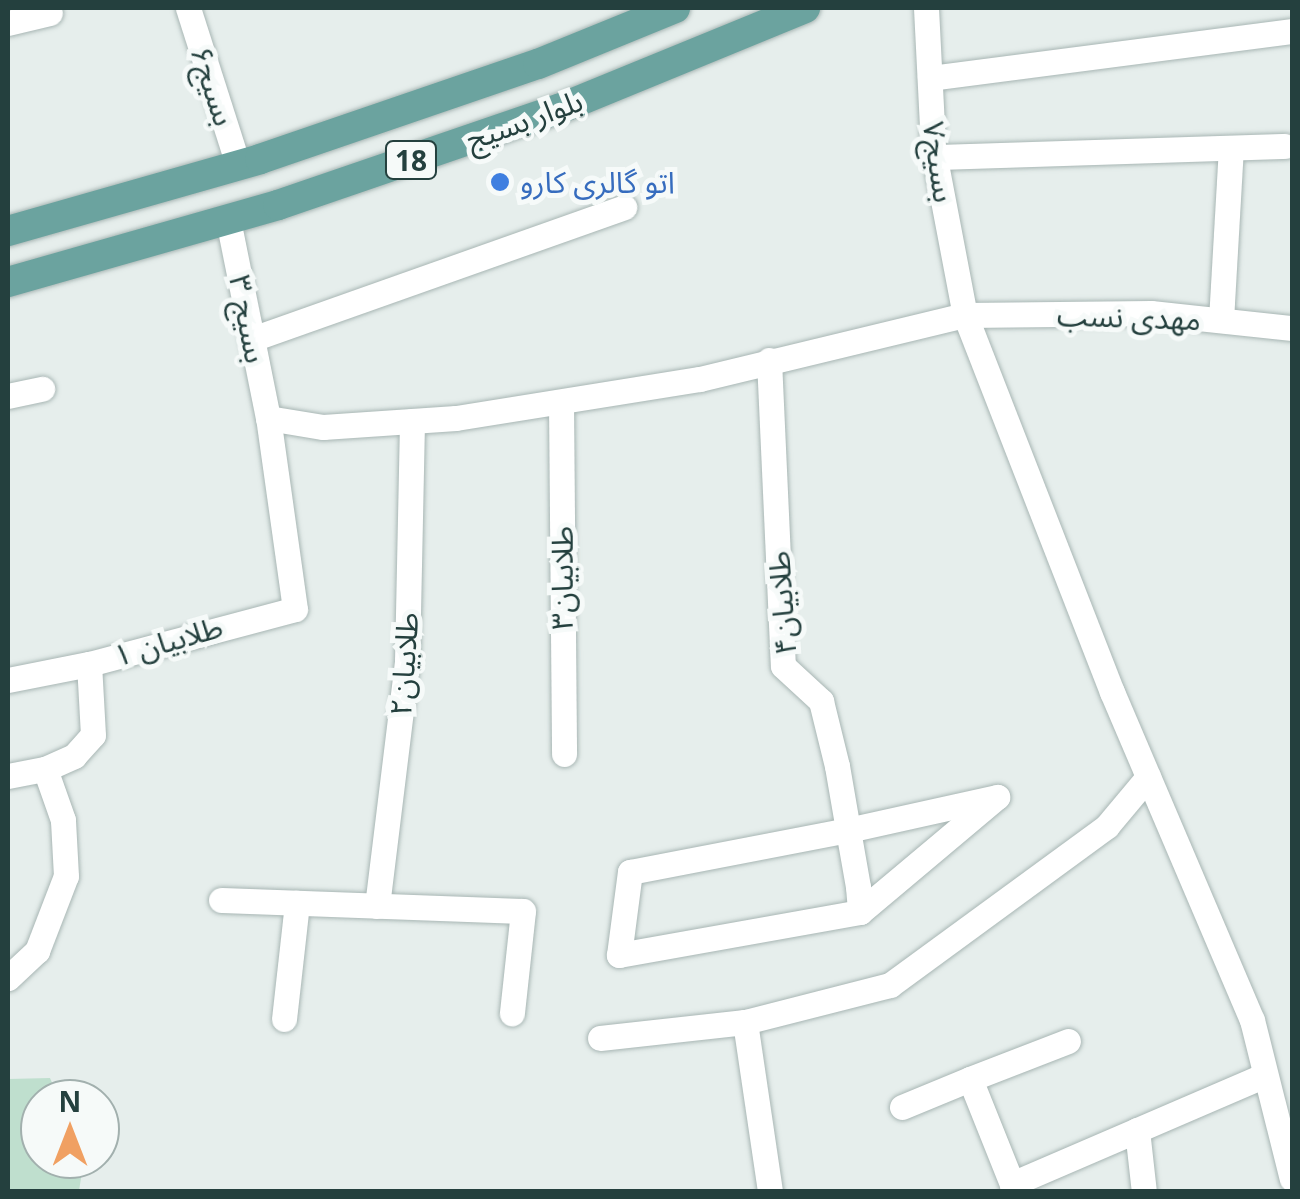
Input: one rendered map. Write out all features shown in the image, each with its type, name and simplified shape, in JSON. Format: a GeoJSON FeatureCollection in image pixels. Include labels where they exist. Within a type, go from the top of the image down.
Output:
{"type":"FeatureCollection","features":[{"type":"Feature","properties":{"kind":"main road","name":"بلوار بسیج"},"geometry":{"type":"LineString","coordinates":[[8,231],[238,166],[538,64],[675,8]]}},
{"type":"Feature","properties":{"kind":"main road","name":"بلوار بسیج"},"geometry":{"type":"LineString","coordinates":[[8,282],[228,219],[559,110],[804,8]]}},
{"type":"Feature","properties":{"kind":"street","name":"بسیج۶"},"geometry":{"type":"LineString","coordinates":[[188,8],[238,166]]}},
{"type":"Feature","properties":{"kind":"street","name":"بسیج۷"},"geometry":{"type":"LineString","coordinates":[[926,8],[935,157],[964,315],[1148,777],[1252,1020],[1292,1179]]}},
{"type":"Feature","properties":{"kind":"street"},"geometry":{"type":"LineString","coordinates":[[8,23],[50,13]]}},
{"type":"Feature","properties":{"kind":"street"},"geometry":{"type":"LineString","coordinates":[[930,78],[1292,31]]}},
{"type":"Feature","properties":{"kind":"street"},"geometry":{"type":"LineString","coordinates":[[935,157],[1285,146]]}},
{"type":"Feature","properties":{"kind":"street"},"geometry":{"type":"LineString","coordinates":[[1221,320],[1231,148]]}},
{"type":"Feature","properties":{"kind":"street"},"geometry":{"type":"LineString","coordinates":[[252,339],[624,207]]}},
{"type":"Feature","properties":{"kind":"street","name":"بسیج ۳"},"geometry":{"type":"LineString","coordinates":[[228,219],[268,418]]}},
{"type":"Feature","properties":{"kind":"street","name":"مهدی نسب"},"geometry":{"type":"LineString","coordinates":[[268,418],[323,427],[412,422],[561,402],[700,379],[964,315],[1151,313],[1292,328]]}},
{"type":"Feature","properties":{"kind":"street","name":"طلابیان۴"},"geometry":{"type":"LineString","coordinates":[[770,360],[783,666],[822,701],[859,899]]}},
{"type":"Feature","properties":{"kind":"street"},"geometry":{"type":"LineString","coordinates":[[8,396],[42,389]]}},
{"type":"Feature","properties":{"kind":"street","name":"طلابیان۳"},"geometry":{"type":"LineString","coordinates":[[561,402],[564,754]]}},
{"type":"Feature","properties":{"kind":"street","name":"طلابیان ۱"},"geometry":{"type":"LineString","coordinates":[[45,770],[74,756],[92,735],[89,664],[295,609],[268,418]]}},
{"type":"Feature","properties":{"kind":"street","name":"طلابیان۲"},"geometry":{"type":"LineString","coordinates":[[377,906],[407,661],[412,422]]}},
{"type":"Feature","properties":{"kind":"street"},"geometry":{"type":"LineString","coordinates":[[8,680],[89,664]]}},
{"type":"Feature","properties":{"kind":"street"},"geometry":{"type":"LineString","coordinates":[[8,776],[45,770],[63,820],[66,876],[37,951],[8,978]]}},
{"type":"Feature","properties":{"kind":"street"},"geometry":{"type":"LineString","coordinates":[[600,1038],[745,1022],[890,984],[1107,826],[1148,777]]}},
{"type":"Feature","properties":{"kind":"street"},"geometry":{"type":"LineString","coordinates":[[996,797],[859,899],[619,955],[630,872],[996,797]]}},
{"type":"Feature","properties":{"kind":"street"},"geometry":{"type":"LineString","coordinates":[[220,900],[524,911],[512,1013]]}},
{"type":"Feature","properties":{"kind":"street"},"geometry":{"type":"LineString","coordinates":[[284,1019],[297,903]]}},
{"type":"Feature","properties":{"kind":"street"},"geometry":{"type":"LineString","coordinates":[[745,1022],[770,1192]]}},
{"type":"Feature","properties":{"kind":"street"},"geometry":{"type":"LineString","coordinates":[[902,1108],[1068,1041]]}},
{"type":"Feature","properties":{"kind":"street"},"geometry":{"type":"LineString","coordinates":[[970,1079],[1013,1188],[1264,1075]]}},
{"type":"Feature","properties":{"kind":"street"},"geometry":{"type":"LineString","coordinates":[[1136,1130],[1144,1192]]}},
{"type":"Feature","properties":{"kind":"green space"},"geometry":{"type":"Polygon","coordinates":[[[50,1078],[50,1079],[20,1079],[20,1179],[81,1179],[79,1191],[8,1191],[8,1079],[50,1078]]]}},
{"type":"Feature","properties":{"kind":"place","name":"اتو گالری کارو"},"geometry":{"type":"Point","coordinates":[500,182]}}]}
